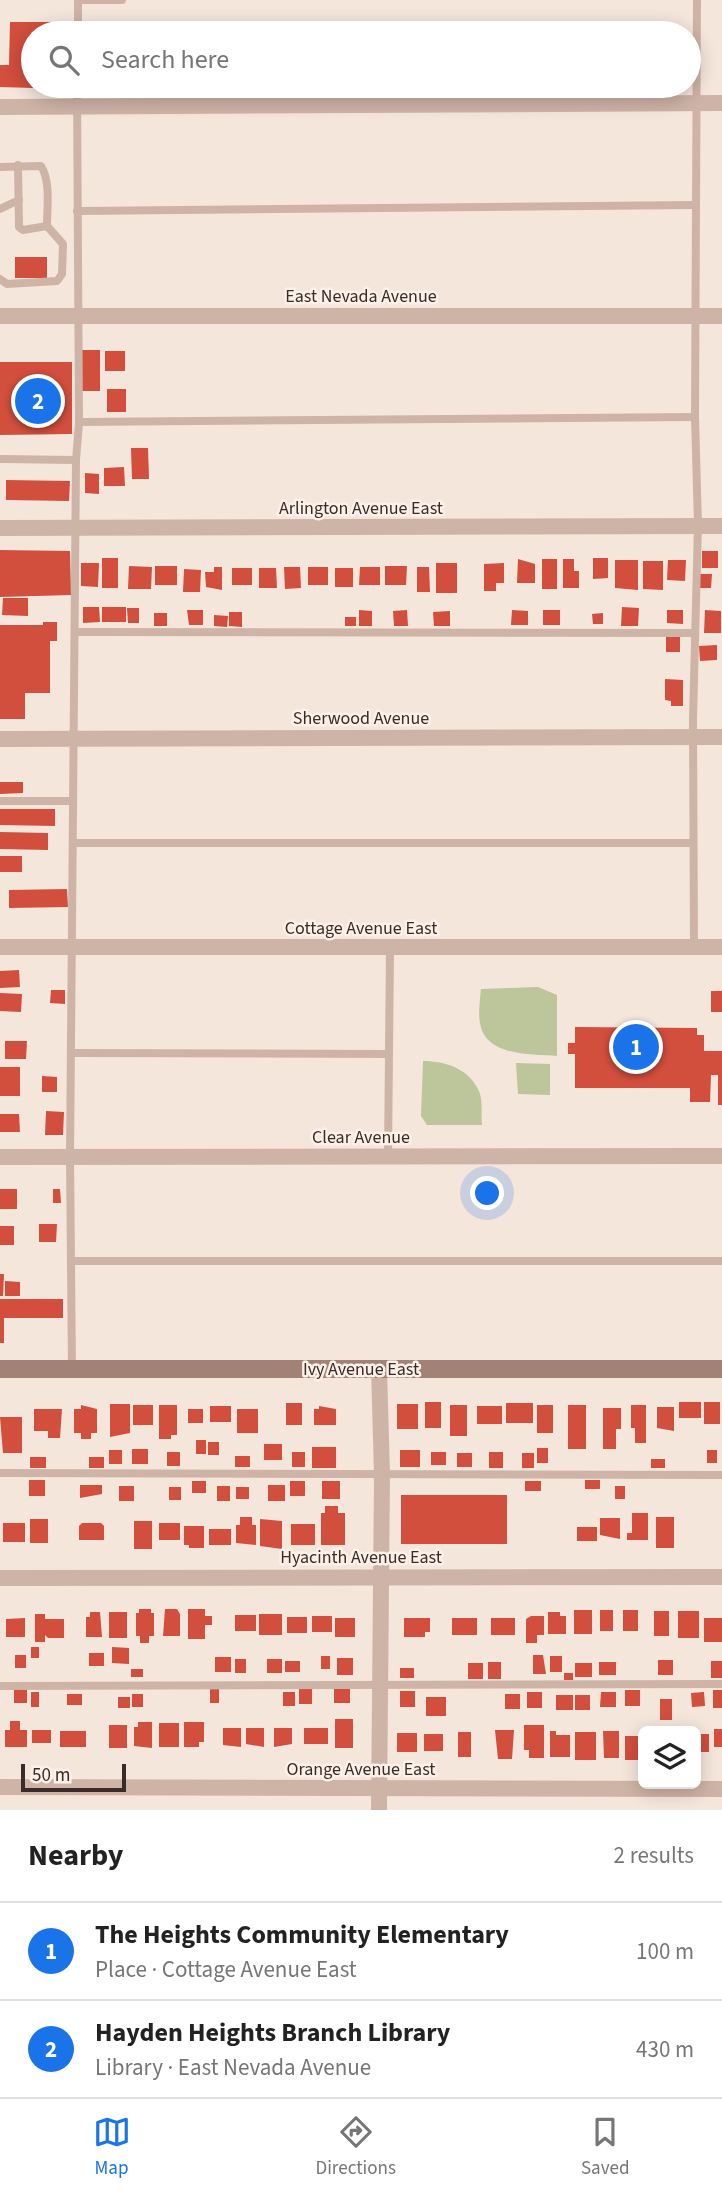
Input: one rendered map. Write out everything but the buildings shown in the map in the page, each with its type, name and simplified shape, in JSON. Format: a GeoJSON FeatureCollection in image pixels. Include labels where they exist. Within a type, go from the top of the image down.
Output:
{"type":"FeatureCollection","features":[{"type":"Feature","properties":{"kind":"street"},"geometry":{"type":"LineString","coordinates":[[0,107],[722,103]]}},
{"type":"Feature","properties":{"kind":"street","name":"East Nevada Avenue"},"geometry":{"type":"LineString","coordinates":[[0,316],[722,316]]}},
{"type":"Feature","properties":{"kind":"street","name":"Arlington Avenue East"},"geometry":{"type":"LineString","coordinates":[[0,528],[722,526]]}},
{"type":"Feature","properties":{"kind":"street","name":"Sherwood Avenue"},"geometry":{"type":"LineString","coordinates":[[0,739],[722,737]]}},
{"type":"Feature","properties":{"kind":"street","name":"Cottage Avenue East"},"geometry":{"type":"LineString","coordinates":[[0,947],[722,947]]}},
{"type":"Feature","properties":{"kind":"street","name":"Clear Avenue"},"geometry":{"type":"LineString","coordinates":[[0,1157],[722,1156]]}},
{"type":"Feature","properties":{"kind":"street","name":"Ivy Avenue East"},"geometry":{"type":"LineString","coordinates":[[0,1369],[722,1369]]}},
{"type":"Feature","properties":{"kind":"street"},"geometry":{"type":"LineString","coordinates":[[379,1369],[382,1474],[379,1810]]}},
{"type":"Feature","properties":{"kind":"street","name":"Hyacinth Avenue East"},"geometry":{"type":"LineString","coordinates":[[0,1578],[381,1575],[722,1577]]}},
{"type":"Feature","properties":{"kind":"street","name":"Orange Avenue East"},"geometry":{"type":"LineString","coordinates":[[0,1787],[722,1789]]}},
{"type":"Feature","properties":{"kind":"lane"},"geometry":{"type":"LineString","coordinates":[[78,21],[78,0],[122,0]]}},
{"type":"Feature","properties":{"kind":"lane"},"geometry":{"type":"LineString","coordinates":[[697,0],[697,21]]}},
{"type":"Feature","properties":{"kind":"lane"},"geometry":{"type":"LineString","coordinates":[[72,1370],[70,1157],[73,739],[78,528],[76,460],[79,422],[77,98]]}},
{"type":"Feature","properties":{"kind":"lane"},"geometry":{"type":"LineString","coordinates":[[694,947],[693,737],[698,525],[695,417],[696,98]]}},
{"type":"Feature","properties":{"kind":"lane"},"geometry":{"type":"LineString","coordinates":[[18,165],[19,227],[23,230],[47,226]]}},
{"type":"Feature","properties":{"kind":"lane"},"geometry":{"type":"LineString","coordinates":[[0,167],[41,166],[45,173],[47,226],[63,244],[62,274],[57,281],[7,284],[0,279]]}},
{"type":"Feature","properties":{"kind":"lane"},"geometry":{"type":"LineString","coordinates":[[0,209],[19,200]]}},
{"type":"Feature","properties":{"kind":"lane"},"geometry":{"type":"LineString","coordinates":[[77,211],[696,205]]}},
{"type":"Feature","properties":{"kind":"lane"},"geometry":{"type":"LineString","coordinates":[[79,422],[695,417]]}},
{"type":"Feature","properties":{"kind":"lane"},"geometry":{"type":"LineString","coordinates":[[0,459],[76,460]]}},
{"type":"Feature","properties":{"kind":"lane"},"geometry":{"type":"LineString","coordinates":[[75,632],[695,633]]}},
{"type":"Feature","properties":{"kind":"lane"},"geometry":{"type":"LineString","coordinates":[[0,801],[73,801]]}},
{"type":"Feature","properties":{"kind":"lane"},"geometry":{"type":"LineString","coordinates":[[73,843],[693,843]]}},
{"type":"Feature","properties":{"kind":"lane"},"geometry":{"type":"LineString","coordinates":[[388,1156],[390,948]]}},
{"type":"Feature","properties":{"kind":"lane"},"geometry":{"type":"LineString","coordinates":[[72,1053],[389,1054]]}},
{"type":"Feature","properties":{"kind":"lane"},"geometry":{"type":"LineString","coordinates":[[71,1261],[722,1261]]}},
{"type":"Feature","properties":{"kind":"lane"},"geometry":{"type":"LineString","coordinates":[[0,1473],[722,1475]]}},
{"type":"Feature","properties":{"kind":"lane"},"geometry":{"type":"LineString","coordinates":[[0,1686],[722,1684]]}},
{"type":"Feature","properties":{"kind":"green space"},"geometry":{"type":"Polygon","coordinates":[[[538,987],[557,995],[557,1056],[511,1052],[491,1042],[480,1023],[481,989],[538,987]]]}},
{"type":"Feature","properties":{"kind":"green space"},"geometry":{"type":"Polygon","coordinates":[[[423,1061],[456,1068],[475,1083],[480,1095],[482,1125],[427,1125],[421,1116],[423,1061]]]}},
{"type":"Feature","properties":{"kind":"green space"},"geometry":{"type":"Polygon","coordinates":[[[516,1063],[550,1064],[550,1095],[518,1094],[516,1063]]]}},
{"type":"Feature","properties":{"kind":"place","name":"Hayden Heights Branch Library"},"geometry":{"type":"Point","coordinates":[38,401]}},
{"type":"Feature","properties":{"kind":"place","name":"The Heights Community Elementary"},"geometry":{"type":"Point","coordinates":[636,1047]}}]}
